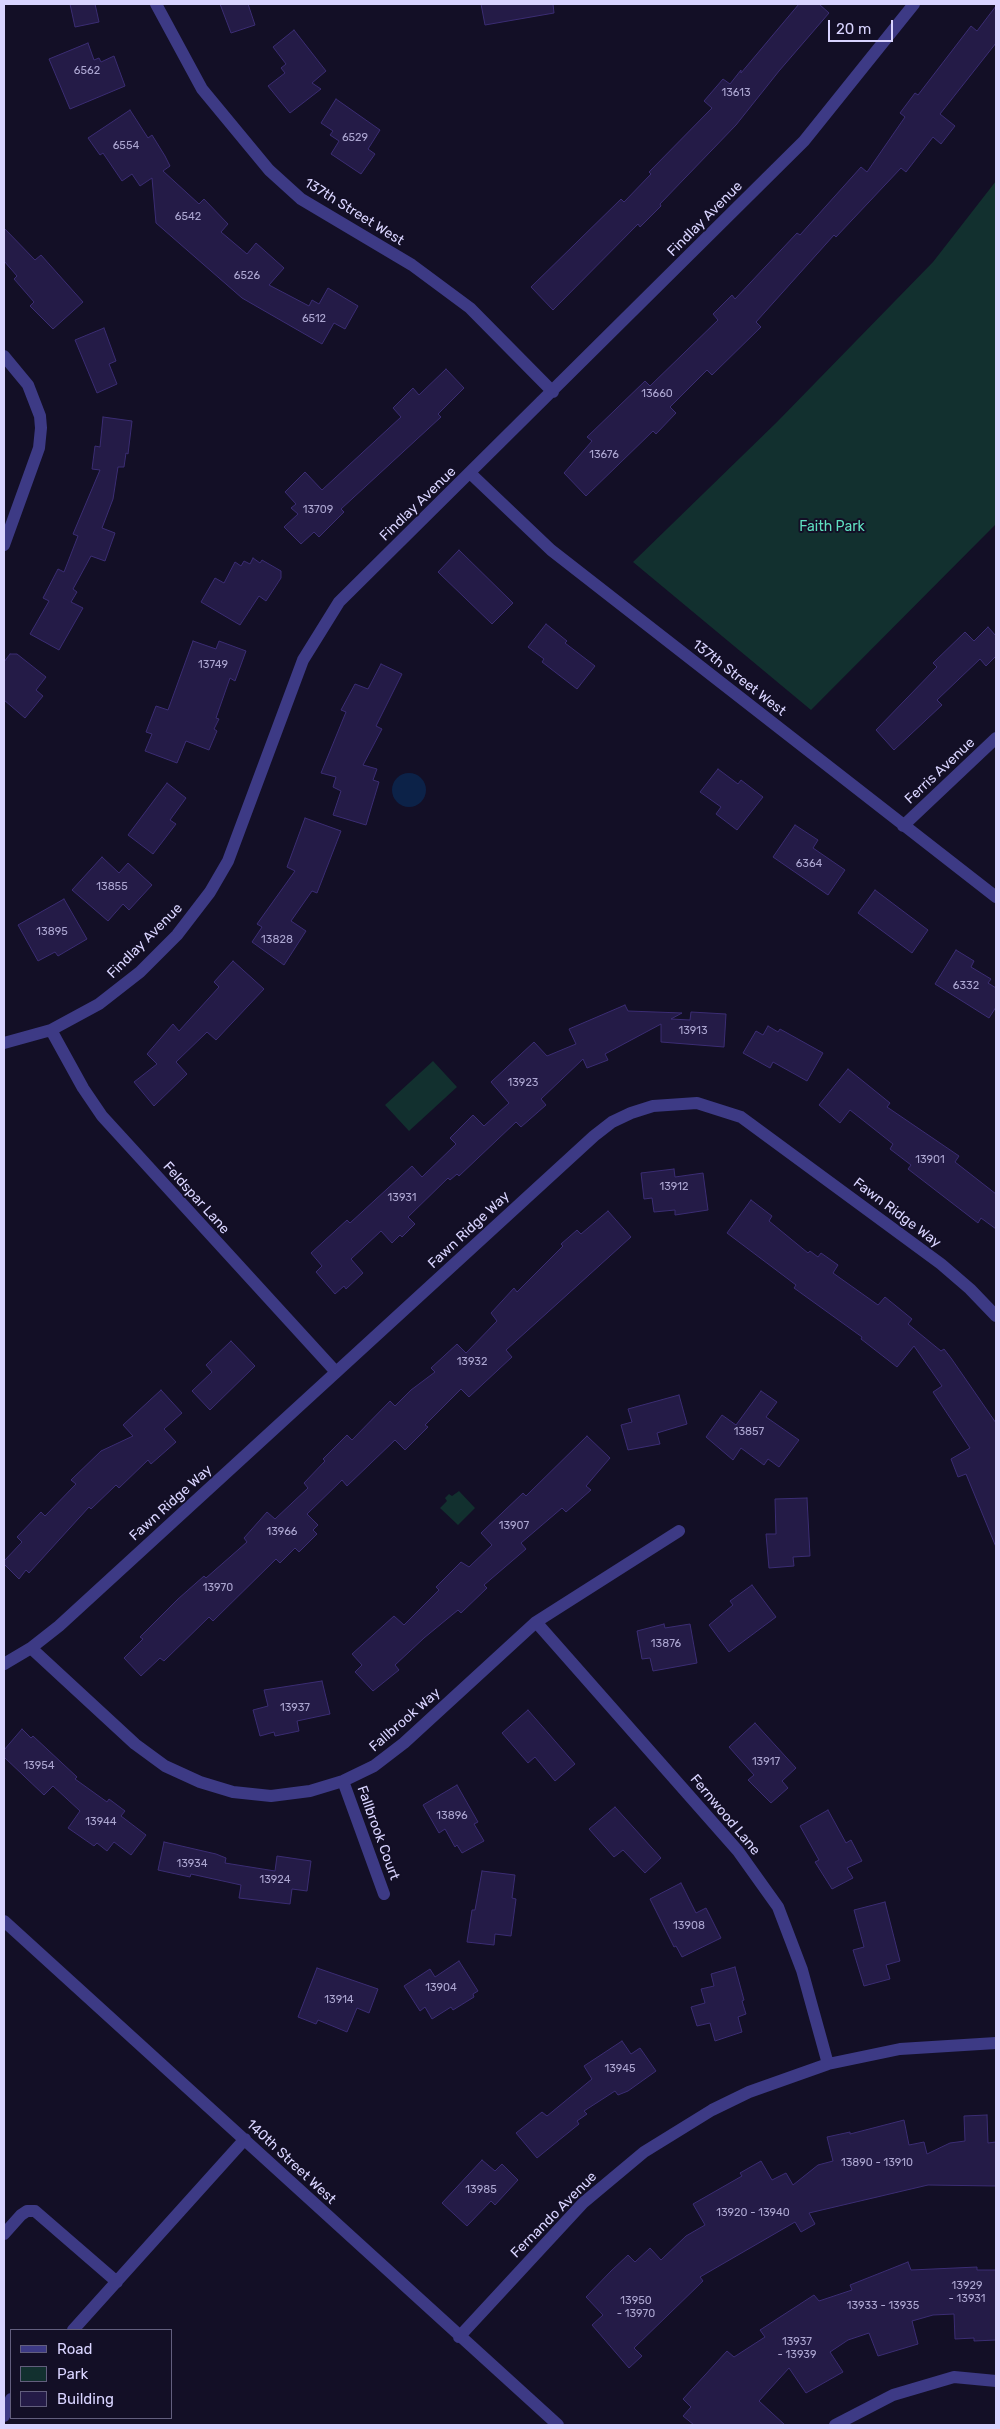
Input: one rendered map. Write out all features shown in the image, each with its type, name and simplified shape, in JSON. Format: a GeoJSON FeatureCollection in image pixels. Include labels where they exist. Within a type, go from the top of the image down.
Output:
{"type":"FeatureCollection","features":[{"type":"Feature","properties":{"kind":"street","name":"137th Street West"},"geometry":{"type":"LineString","coordinates":[[156,4],[202,90],[269,170],[302,199],[412,265],[470,308],[553,392]]}},
{"type":"Feature","properties":{"kind":"street","name":"Findlay Avenue"},"geometry":{"type":"LineString","coordinates":[[4,1043],[51,1030],[100,1004],[121,988],[189,921],[220,876],[236,844],[302,660],[339,602],[553,392],[804,141],[914,4]]}},
{"type":"Feature","properties":{"kind":"street"},"geometry":{"type":"LineString","coordinates":[[4,356],[28,385],[40,416],[41,428],[40,448],[4,545]]}},
{"type":"Feature","properties":{"kind":"street","name":"137th Street West"},"geometry":{"type":"LineString","coordinates":[[470,473],[551,550],[996,897]]}},
{"type":"Feature","properties":{"kind":"street","name":"Ferris Avenue"},"geometry":{"type":"LineString","coordinates":[[903,826],[996,738]]}},
{"type":"Feature","properties":{"kind":"street","name":"Feldspar Lane"},"geometry":{"type":"LineString","coordinates":[[51,1030],[83,1088],[102,1116],[336,1372]]}},
{"type":"Feature","properties":{"kind":"street","name":"Fawn Ridge Way"},"geometry":{"type":"LineString","coordinates":[[4,1664],[31,1648],[59,1626],[594,1136],[612,1122],[631,1113],[653,1106],[674,1103],[697,1103],[741,1117],[759,1128],[941,1264],[970,1289],[996,1316]]}},
{"type":"Feature","properties":{"kind":"street","name":"Fallbrook Way"},"geometry":{"type":"LineString","coordinates":[[31,1648],[135,1744],[165,1766],[200,1782],[233,1792],[271,1796],[310,1791],[343,1781],[374,1766],[404,1743],[536,1622],[679,1531]]}},
{"type":"Feature","properties":{"kind":"street","name":"Fernwood Lane"},"geometry":{"type":"LineString","coordinates":[[536,1622],[738,1851],[778,1907],[802,1970],[828,2064]]}},
{"type":"Feature","properties":{"kind":"street","name":"Fallbrook Court"},"geometry":{"type":"LineString","coordinates":[[343,1781],[384,1894]]}},
{"type":"Feature","properties":{"kind":"street","name":"140th Street West"},"geometry":{"type":"LineString","coordinates":[[4,1921],[245,2139],[459,2337],[558,2425]]}},
{"type":"Feature","properties":{"kind":"street","name":"Fernando Avenue"},"geometry":{"type":"LineString","coordinates":[[459,2337],[583,2203],[644,2152],[678,2129],[749,2092],[828,2064],[900,2049],[996,2043]]}},
{"type":"Feature","properties":{"kind":"street"},"geometry":{"type":"LineString","coordinates":[[74,2329],[245,2139]]}},
{"type":"Feature","properties":{"kind":"street"},"geometry":{"type":"LineString","coordinates":[[4,2234],[21,2215],[27,2211],[35,2211],[117,2282]]}},
{"type":"Feature","properties":{"kind":"street"},"geometry":{"type":"LineString","coordinates":[[835,2425],[893,2395],[954,2377],[996,2382]]}},
{"type":"Feature","properties":{"kind":"street"},"geometry":{"type":"LineString","coordinates":[[4,2416],[10,2402]]}},
{"type":"Feature","properties":{"kind":"green space","name":"Faith Park"},"geometry":{"type":"Polygon","coordinates":[[[996,181],[996,524],[811,710],[633,562],[777,422],[933,262],[996,181]]]}},
{"type":"Feature","properties":{"kind":"green space"},"geometry":{"type":"Polygon","coordinates":[[[433,1061],[457,1087],[409,1131],[385,1105],[433,1061]]]}},
{"type":"Feature","properties":{"kind":"green space"},"geometry":{"type":"Polygon","coordinates":[[[459,1491],[475,1508],[458,1525],[440,1508],[447,1501],[445,1498],[449,1494],[452,1496],[459,1491]]]}},
{"type":"Feature","properties":{"kind":"water"},"geometry":{"type":"Polygon","coordinates":[[[409,773],[416,774],[421,778],[425,783],[425,797],[421,802],[416,806],[409,807],[402,806],[397,802],[393,797],[392,790],[393,783],[397,778],[402,774],[409,773]]]}},
{"type":"Feature","properties":{"kind":"building"},"geometry":{"type":"Polygon","coordinates":[[[70,4],[95,4],[99,22],[75,27],[70,4]]]}},
{"type":"Feature","properties":{"kind":"building"},"geometry":{"type":"Polygon","coordinates":[[[220,4],[248,4],[255,25],[231,33],[220,4]]]}},
{"type":"Feature","properties":{"kind":"building"},"geometry":{"type":"Polygon","coordinates":[[[481,4],[553,4],[554,13],[485,25],[481,4]]]}},
{"type":"Feature","properties":{"kind":"building"},"geometry":{"type":"Polygon","coordinates":[[[799,4],[819,4],[829,13],[736,125],[660,204],[661,206],[640,227],[638,224],[553,310],[531,287],[621,199],[624,202],[651,174],[649,172],[712,108],[704,101],[723,79],[730,84],[799,4]]]}},
{"type":"Feature","properties":{"kind":"building"},"geometry":{"type":"Polygon","coordinates":[[[996,6],[996,43],[940,114],[955,126],[941,144],[933,137],[906,172],[901,168],[836,237],[834,235],[756,322],[761,327],[712,375],[707,370],[670,407],[676,413],[656,434],[653,431],[586,496],[564,473],[592,441],[587,437],[645,381],[650,386],[718,320],[713,314],[732,295],[735,299],[797,233],[800,235],[861,167],[867,172],[905,117],[900,113],[915,93],[918,95],[971,26],[977,31],[996,6]]]}},
{"type":"Feature","properties":{"kind":"building"},"geometry":{"type":"Polygon","coordinates":[[[294,30],[326,71],[312,83],[321,89],[290,113],[268,86],[285,73],[281,68],[286,64],[273,47],[294,30]]]}},
{"type":"Feature","properties":{"kind":"building"},"geometry":{"type":"Polygon","coordinates":[[[88,43],[94,60],[99,58],[101,62],[114,56],[125,86],[70,109],[49,59],[88,43]]]}},
{"type":"Feature","properties":{"kind":"building"},"geometry":{"type":"Polygon","coordinates":[[[336,99],[380,130],[368,149],[375,154],[361,174],[331,154],[339,141],[330,135],[333,131],[321,123],[336,99]]]}},
{"type":"Feature","properties":{"kind":"building"},"geometry":{"type":"Polygon","coordinates":[[[130,110],[148,138],[152,135],[165,156],[170,166],[163,171],[199,204],[204,199],[228,224],[221,232],[247,254],[256,243],[284,268],[269,285],[309,306],[312,300],[319,304],[328,288],[358,306],[345,329],[334,323],[322,344],[242,298],[156,223],[152,178],[140,186],[132,174],[122,181],[103,153],[100,155],[88,138],[130,110]]]}},
{"type":"Feature","properties":{"kind":"building"},"geometry":{"type":"Polygon","coordinates":[[[4,228],[35,260],[41,255],[83,302],[53,329],[30,306],[34,302],[14,279],[17,276],[4,261],[4,228]]]}},
{"type":"Feature","properties":{"kind":"building"},"geometry":{"type":"Polygon","coordinates":[[[104,328],[116,361],[109,364],[117,384],[97,393],[75,340],[104,328]]]}},
{"type":"Feature","properties":{"kind":"building"},"geometry":{"type":"Polygon","coordinates":[[[446,369],[464,388],[438,414],[441,417],[341,509],[344,512],[319,537],[314,532],[301,544],[284,527],[298,514],[291,508],[296,504],[285,492],[305,472],[322,490],[401,417],[393,408],[413,388],[419,395],[446,369]]]}},
{"type":"Feature","properties":{"kind":"building"},"geometry":{"type":"Polygon","coordinates":[[[103,417],[132,421],[128,454],[126,453],[124,467],[118,467],[113,499],[102,528],[115,533],[105,561],[91,556],[73,589],[77,592],[71,602],[83,608],[59,650],[30,634],[49,601],[43,598],[58,569],[64,572],[78,536],[73,534],[100,470],[92,469],[95,446],[100,447],[103,417]]]}},
{"type":"Feature","properties":{"kind":"building"},"geometry":{"type":"Polygon","coordinates":[[[459,550],[513,603],[492,624],[438,572],[459,550]]]}},
{"type":"Feature","properties":{"kind":"building"},"geometry":{"type":"Polygon","coordinates":[[[253,558],[260,563],[262,560],[281,571],[281,578],[266,601],[259,596],[240,625],[201,602],[215,578],[224,583],[235,562],[241,566],[244,561],[250,564],[253,558]]]}},
{"type":"Feature","properties":{"kind":"building"},"geometry":{"type":"Polygon","coordinates":[[[546,624],[567,641],[565,643],[595,666],[577,689],[542,662],[544,659],[528,647],[546,624]]]}},
{"type":"Feature","properties":{"kind":"building"},"geometry":{"type":"Polygon","coordinates":[[[988,627],[996,636],[996,656],[986,666],[980,659],[937,700],[942,705],[894,750],[876,730],[937,667],[933,663],[965,632],[974,641],[988,627]]]}},
{"type":"Feature","properties":{"kind":"building"},"geometry":{"type":"Polygon","coordinates":[[[193,641],[216,649],[219,641],[246,651],[235,681],[230,678],[216,718],[219,719],[214,729],[217,731],[209,750],[186,741],[177,763],[145,751],[152,734],[146,732],[156,706],[168,710],[193,641]]]}},
{"type":"Feature","properties":{"kind":"building"},"geometry":{"type":"Polygon","coordinates":[[[10,654],[17,654],[46,677],[36,690],[43,696],[25,718],[4,700],[4,662],[10,654]]]}},
{"type":"Feature","properties":{"kind":"building"},"geometry":{"type":"Polygon","coordinates":[[[381,664],[402,674],[376,726],[382,729],[363,765],[377,769],[373,780],[379,782],[366,825],[333,815],[341,791],[333,787],[336,777],[321,773],[346,712],[341,710],[355,684],[368,689],[381,664]]]}},
{"type":"Feature","properties":{"kind":"building"},"geometry":{"type":"Polygon","coordinates":[[[718,769],[738,784],[741,780],[763,797],[737,830],[716,814],[721,807],[700,792],[718,769]]]}},
{"type":"Feature","properties":{"kind":"building"},"geometry":{"type":"Polygon","coordinates":[[[167,783],[186,798],[170,820],[176,824],[153,854],[128,835],[167,783]]]}},
{"type":"Feature","properties":{"kind":"building"},"geometry":{"type":"Polygon","coordinates":[[[305,818],[341,831],[317,893],[312,891],[291,921],[306,931],[284,965],[252,942],[262,927],[257,924],[295,871],[287,867],[305,818]]]}},
{"type":"Feature","properties":{"kind":"building"},"geometry":{"type":"Polygon","coordinates":[[[795,825],[818,840],[813,848],[845,870],[828,895],[773,857],[795,825]]]}},
{"type":"Feature","properties":{"kind":"building"},"geometry":{"type":"Polygon","coordinates":[[[102,857],[119,873],[128,863],[152,885],[129,910],[123,904],[108,921],[72,890],[102,857]]]}},
{"type":"Feature","properties":{"kind":"building"},"geometry":{"type":"Polygon","coordinates":[[[875,890],[928,930],[912,953],[858,913],[875,890]]]}},
{"type":"Feature","properties":{"kind":"building"},"geometry":{"type":"Polygon","coordinates":[[[64,899],[87,939],[58,956],[55,952],[38,961],[18,925],[64,899]]]}},
{"type":"Feature","properties":{"kind":"building"},"geometry":{"type":"Polygon","coordinates":[[[956,950],[974,961],[971,967],[991,979],[988,983],[996,988],[996,1007],[989,1018],[935,984],[956,950]]]}},
{"type":"Feature","properties":{"kind":"building"},"geometry":{"type":"Polygon","coordinates":[[[233,961],[264,989],[216,1040],[207,1032],[176,1062],[187,1074],[154,1106],[134,1082],[157,1064],[147,1054],[173,1024],[179,1031],[219,987],[214,982],[233,961]]]}},
{"type":"Feature","properties":{"kind":"building"},"geometry":{"type":"Polygon","coordinates":[[[625,1005],[628,1011],[682,1013],[671,1019],[690,1020],[691,1012],[726,1014],[724,1047],[661,1042],[661,1024],[605,1054],[608,1060],[587,1068],[583,1059],[541,1099],[546,1105],[521,1127],[516,1122],[459,1176],[457,1174],[450,1180],[448,1178],[408,1217],[415,1224],[402,1237],[400,1235],[392,1243],[381,1231],[351,1259],[363,1273],[346,1289],[344,1286],[335,1294],[316,1272],[322,1266],[311,1253],[347,1220],[350,1223],[412,1166],[422,1177],[456,1144],[450,1138],[473,1115],[484,1126],[509,1103],[491,1082],[534,1042],[547,1056],[576,1044],[569,1029],[625,1005]]]}},
{"type":"Feature","properties":{"kind":"building"},"geometry":{"type":"Polygon","coordinates":[[[768,1026],[778,1032],[780,1029],[823,1053],[807,1081],[773,1062],[770,1068],[743,1053],[756,1031],[763,1035],[768,1026]]]}},
{"type":"Feature","properties":{"kind":"building"},"geometry":{"type":"Polygon","coordinates":[[[848,1069],[890,1103],[887,1107],[959,1156],[955,1162],[996,1194],[996,1229],[981,1218],[978,1223],[908,1169],[911,1165],[890,1149],[893,1144],[850,1110],[840,1123],[819,1105],[848,1069]]]}},
{"type":"Feature","properties":{"kind":"building"},"geometry":{"type":"Polygon","coordinates":[[[674,1169],[675,1177],[703,1173],[708,1210],[675,1215],[675,1210],[654,1212],[652,1198],[644,1199],[641,1173],[674,1169]]]}},
{"type":"Feature","properties":{"kind":"building"},"geometry":{"type":"Polygon","coordinates":[[[751,1200],[772,1216],[769,1221],[808,1253],[810,1251],[818,1257],[821,1253],[838,1265],[833,1273],[878,1305],[885,1297],[912,1319],[908,1324],[941,1351],[944,1349],[951,1358],[996,1423],[996,1547],[966,1474],[958,1477],[951,1459],[970,1448],[933,1392],[942,1386],[914,1346],[897,1367],[861,1339],[862,1337],[794,1288],[796,1285],[727,1233],[751,1200]]]}},
{"type":"Feature","properties":{"kind":"building"},"geometry":{"type":"Polygon","coordinates":[[[608,1211],[631,1237],[506,1350],[512,1357],[469,1397],[461,1389],[425,1425],[428,1427],[405,1450],[395,1440],[347,1486],[342,1480],[307,1514],[318,1525],[313,1530],[317,1534],[299,1552],[295,1548],[280,1563],[276,1559],[213,1621],[209,1617],[164,1661],[160,1658],[141,1676],[124,1658],[143,1639],[140,1637],[178,1599],[204,1576],[206,1578],[247,1542],[244,1538],[267,1512],[275,1519],[308,1488],[304,1483],[325,1461],[323,1459],[347,1435],[352,1440],[390,1401],[395,1406],[411,1390],[435,1372],[431,1368],[457,1344],[466,1353],[497,1321],[491,1313],[514,1288],[517,1292],[563,1246],[561,1244],[577,1230],[581,1234],[608,1211]]]}},
{"type":"Feature","properties":{"kind":"building"},"geometry":{"type":"Polygon","coordinates":[[[231,1341],[255,1366],[210,1410],[192,1391],[212,1372],[206,1365],[231,1341]]]}},
{"type":"Feature","properties":{"kind":"building"},"geometry":{"type":"Polygon","coordinates":[[[161,1390],[182,1413],[164,1429],[176,1442],[151,1464],[148,1460],[119,1488],[116,1485],[91,1509],[89,1507],[29,1573],[26,1570],[19,1579],[4,1564],[4,1561],[22,1542],[17,1537],[41,1512],[45,1516],[76,1484],[71,1480],[101,1451],[133,1436],[123,1425],[161,1390]]]}},
{"type":"Feature","properties":{"kind":"building"},"geometry":{"type":"Polygon","coordinates":[[[761,1391],[777,1402],[766,1417],[799,1440],[779,1467],[768,1459],[764,1465],[741,1448],[733,1460],[706,1437],[722,1415],[736,1425],[761,1391]]]}},
{"type":"Feature","properties":{"kind":"building"},"geometry":{"type":"Polygon","coordinates":[[[679,1395],[687,1424],[657,1433],[660,1444],[628,1450],[621,1425],[632,1422],[628,1409],[679,1395]]]}},
{"type":"Feature","properties":{"kind":"building"},"geometry":{"type":"Polygon","coordinates":[[[587,1436],[610,1458],[586,1486],[591,1490],[566,1512],[562,1508],[521,1543],[526,1549],[484,1585],[487,1588],[461,1613],[458,1610],[424,1638],[395,1665],[399,1670],[373,1691],[355,1672],[362,1665],[352,1654],[394,1616],[404,1625],[439,1590],[436,1587],[461,1562],[469,1567],[492,1545],[481,1533],[523,1493],[526,1496],[587,1436]]]}},
{"type":"Feature","properties":{"kind":"building"},"geometry":{"type":"Polygon","coordinates":[[[807,1498],[810,1556],[793,1557],[794,1566],[769,1568],[766,1534],[776,1534],[775,1499],[807,1498]]]}},
{"type":"Feature","properties":{"kind":"building"},"geometry":{"type":"Polygon","coordinates":[[[752,1585],[776,1617],[729,1652],[709,1625],[733,1605],[730,1601],[752,1585]]]}},
{"type":"Feature","properties":{"kind":"building"},"geometry":{"type":"Polygon","coordinates":[[[664,1624],[665,1628],[690,1624],[697,1663],[653,1671],[650,1658],[642,1659],[637,1631],[664,1624]]]}},
{"type":"Feature","properties":{"kind":"building"},"geometry":{"type":"Polygon","coordinates":[[[322,1681],[330,1714],[297,1721],[299,1731],[275,1736],[274,1732],[260,1736],[253,1710],[268,1706],[264,1690],[322,1681]]]}},
{"type":"Feature","properties":{"kind":"building"},"geometry":{"type":"Polygon","coordinates":[[[528,1710],[575,1764],[555,1781],[535,1757],[528,1763],[502,1733],[528,1710]]]}},
{"type":"Feature","properties":{"kind":"building"},"geometry":{"type":"Polygon","coordinates":[[[755,1723],[796,1768],[782,1781],[788,1788],[771,1803],[748,1780],[754,1775],[729,1747],[755,1723]]]}},
{"type":"Feature","properties":{"kind":"building"},"geometry":{"type":"Polygon","coordinates":[[[22,1729],[31,1738],[33,1736],[77,1777],[75,1779],[107,1802],[109,1799],[125,1811],[121,1816],[146,1835],[131,1855],[114,1842],[107,1851],[97,1843],[94,1846],[68,1828],[80,1811],[53,1786],[44,1795],[4,1757],[4,1750],[22,1729]]]}},
{"type":"Feature","properties":{"kind":"building"},"geometry":{"type":"Polygon","coordinates":[[[457,1785],[478,1822],[474,1824],[484,1841],[462,1853],[457,1845],[455,1847],[445,1829],[439,1833],[423,1805],[457,1785]]]}},
{"type":"Feature","properties":{"kind":"building"},"geometry":{"type":"Polygon","coordinates":[[[615,1807],[661,1858],[645,1873],[623,1850],[614,1857],[589,1829],[615,1807]]]}},
{"type":"Feature","properties":{"kind":"building"},"geometry":{"type":"Polygon","coordinates":[[[828,1810],[846,1843],[851,1840],[862,1861],[847,1868],[853,1878],[832,1889],[815,1862],[819,1860],[800,1826],[828,1810]]]}},
{"type":"Feature","properties":{"kind":"building"},"geometry":{"type":"Polygon","coordinates":[[[164,1842],[216,1854],[226,1858],[225,1863],[275,1871],[277,1856],[311,1861],[307,1891],[292,1889],[290,1904],[239,1898],[241,1885],[191,1874],[190,1877],[158,1870],[164,1842]]]}},
{"type":"Feature","properties":{"kind":"building"},"geometry":{"type":"Polygon","coordinates":[[[482,1871],[515,1875],[512,1898],[516,1899],[511,1936],[495,1934],[494,1945],[467,1942],[472,1910],[475,1910],[482,1871]]]}},
{"type":"Feature","properties":{"kind":"building"},"geometry":{"type":"Polygon","coordinates":[[[681,1883],[696,1913],[706,1908],[721,1938],[682,1957],[676,1946],[674,1947],[650,1899],[681,1883]]]}},
{"type":"Feature","properties":{"kind":"building"},"geometry":{"type":"Polygon","coordinates":[[[885,1902],[900,1961],[886,1965],[890,1979],[864,1986],[853,1950],[864,1947],[854,1910],[885,1902]]]}},
{"type":"Feature","properties":{"kind":"building"},"geometry":{"type":"Polygon","coordinates":[[[459,1961],[478,1991],[473,1994],[474,1997],[453,2010],[451,2007],[432,2019],[425,2007],[420,2011],[404,1986],[430,1969],[435,1977],[459,1961]]]}},
{"type":"Feature","properties":{"kind":"building"},"geometry":{"type":"Polygon","coordinates":[[[735,1967],[746,2014],[738,2017],[742,2032],[715,2041],[710,2023],[697,2026],[691,2007],[705,2003],[701,1989],[714,1986],[711,1974],[735,1967]]]}},
{"type":"Feature","properties":{"kind":"building"},"geometry":{"type":"Polygon","coordinates":[[[317,1968],[378,1989],[369,2013],[357,2008],[347,2032],[318,2020],[316,2024],[298,2017],[317,1968]]]}},
{"type":"Feature","properties":{"kind":"building"},"geometry":{"type":"Polygon","coordinates":[[[622,2041],[631,2054],[640,2048],[656,2071],[628,2091],[618,2095],[615,2091],[584,2111],[587,2114],[577,2121],[579,2124],[537,2158],[516,2133],[542,2112],[547,2116],[592,2079],[584,2066],[622,2041]]]}},
{"type":"Feature","properties":{"kind":"building"},"geometry":{"type":"Polygon","coordinates":[[[987,2115],[988,2143],[996,2142],[996,2186],[928,2185],[809,2213],[815,2224],[801,2232],[795,2222],[700,2277],[703,2281],[634,2348],[642,2356],[629,2368],[592,2325],[603,2315],[586,2297],[611,2271],[628,2255],[635,2262],[650,2248],[661,2260],[686,2236],[705,2225],[693,2204],[742,2176],[740,2173],[761,2161],[772,2180],[786,2173],[793,2185],[818,2165],[833,2161],[827,2137],[850,2132],[850,2134],[904,2120],[909,2145],[924,2142],[927,2154],[950,2143],[965,2141],[964,2116],[987,2115]]]}},
{"type":"Feature","properties":{"kind":"building"},"geometry":{"type":"Polygon","coordinates":[[[482,2160],[495,2171],[502,2164],[518,2180],[495,2205],[491,2201],[467,2226],[442,2203],[482,2160]]]}},
{"type":"Feature","properties":{"kind":"building"},"geometry":{"type":"Polygon","coordinates":[[[908,2262],[911,2270],[977,2267],[977,2270],[996,2270],[996,2340],[974,2341],[974,2338],[955,2339],[954,2314],[933,2315],[912,2321],[918,2344],[878,2356],[869,2333],[848,2340],[830,2352],[843,2372],[806,2393],[789,2368],[759,2401],[785,2425],[694,2425],[683,2416],[691,2407],[683,2399],[727,2351],[734,2357],[765,2337],[760,2330],[814,2295],[819,2301],[852,2290],[850,2285],[908,2262]]]}}]}
